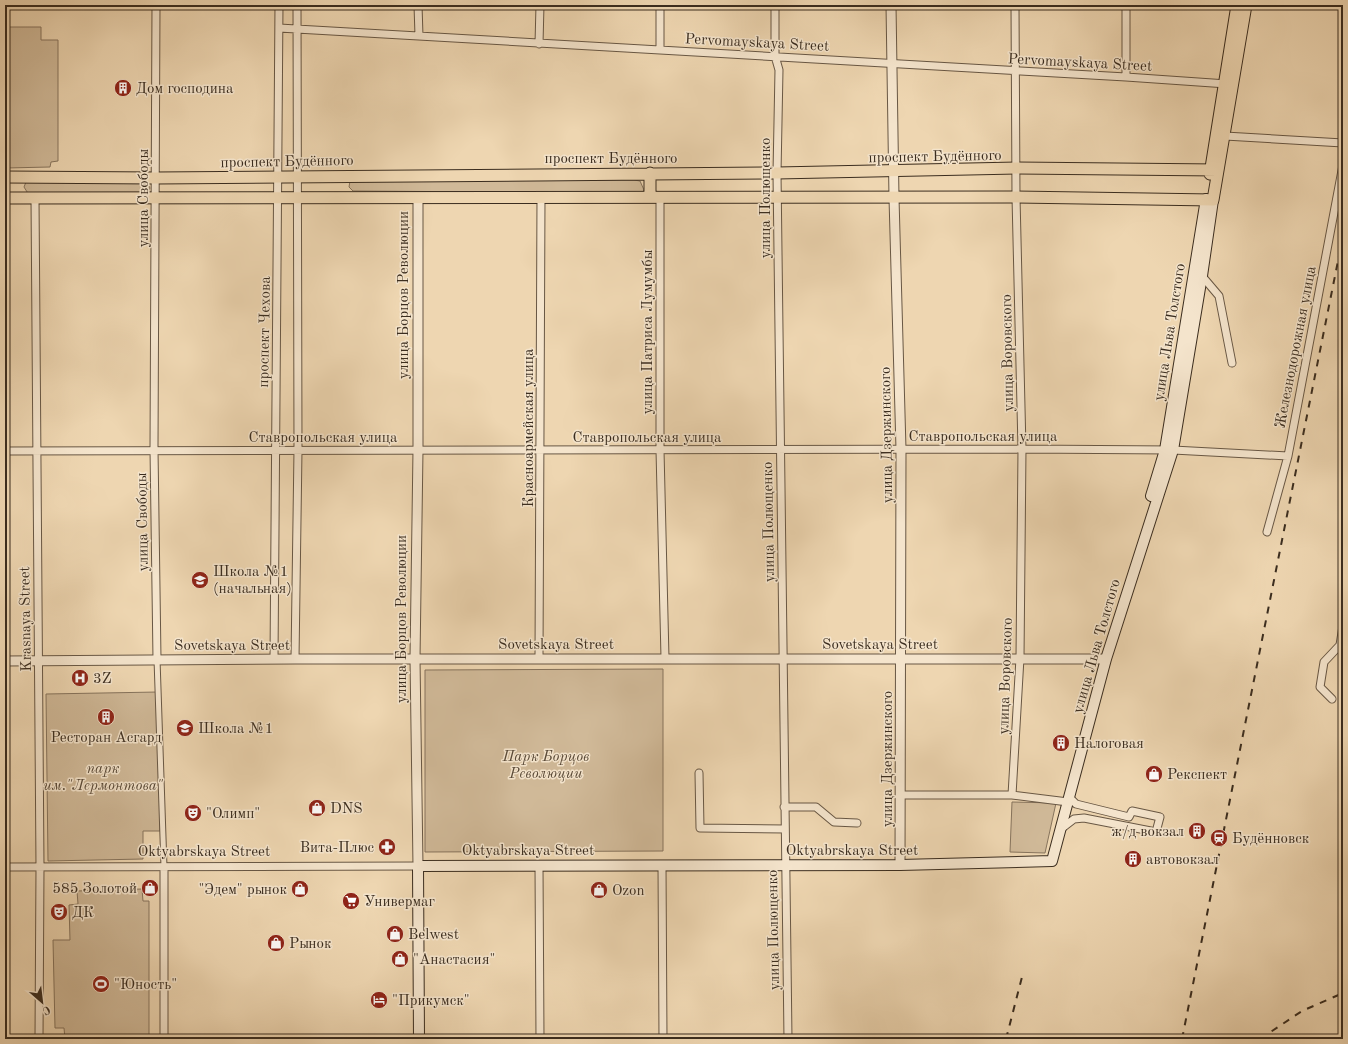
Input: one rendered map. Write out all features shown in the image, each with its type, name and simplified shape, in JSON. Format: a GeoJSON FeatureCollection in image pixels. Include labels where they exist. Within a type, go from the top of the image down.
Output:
{"type":"FeatureCollection","features":[{"type":"Feature","properties":{"kind":"main road","name":"улица Льва Толстого"},"geometry":{"type":"LineString","coordinates":[[1214,170],[1224,136],[1237,5]]}},
{"type":"Feature","properties":{"kind":"main road","name":"улица Льва Толстого"},"geometry":{"type":"LineString","coordinates":[[1169,450],[1214,170],[1229,84],[1246,5]]}},
{"type":"Feature","properties":{"kind":"main road","name":"проспект Будённого"},"geometry":{"type":"LineString","coordinates":[[5,177],[156,178],[894,172],[1017,168],[1214,170]]}},
{"type":"Feature","properties":{"kind":"main road"},"geometry":{"type":"LineString","coordinates":[[650,173],[655,197]]}},
{"type":"Feature","properties":{"kind":"main road"},"geometry":{"type":"LineString","coordinates":[[5,198],[418,199],[655,197],[1016,197],[1209,200]]}},
{"type":"Feature","properties":{"kind":"main road","name":"улица Льва Толстого"},"geometry":{"type":"LineString","coordinates":[[1052,861],[1105,659],[1169,450],[1202,276],[1209,200]]}},
{"type":"Feature","properties":{"kind":"main road","name":"Oktyabrskaya Street"},"geometry":{"type":"LineString","coordinates":[[418,866],[900,865],[1052,861]]}},
{"type":"Feature","properties":{"kind":"main road","name":"улица Борцов Революции"},"geometry":{"type":"LineString","coordinates":[[418,866],[419,1039]]}},
{"type":"Feature","properties":{"kind":"street","name":"улица Свободы"},"geometry":{"type":"LineString","coordinates":[[156,5],[154,449],[157,659],[164,867],[164,1039]]}},
{"type":"Feature","properties":{"kind":"street","name":"проспект Чехова"},"geometry":{"type":"LineString","coordinates":[[274,659],[275,449],[279,198],[279,5]]}},
{"type":"Feature","properties":{"kind":"street","name":"проспект Чехова"},"geometry":{"type":"LineString","coordinates":[[295,659],[298,450],[296,198],[297,5]]}},
{"type":"Feature","properties":{"kind":"street"},"geometry":{"type":"LineString","coordinates":[[418,5],[419,36]]}},
{"type":"Feature","properties":{"kind":"street"},"geometry":{"type":"LineString","coordinates":[[539,44],[540,5]]}},
{"type":"Feature","properties":{"kind":"street"},"geometry":{"type":"LineString","coordinates":[[660,5],[660,50]]}},
{"type":"Feature","properties":{"kind":"street","name":"улица Полющенко"},"geometry":{"type":"LineString","coordinates":[[775,5],[775,56],[779,70],[777,198],[788,1039]]}},
{"type":"Feature","properties":{"kind":"street","name":"улица Дзержинского"},"geometry":{"type":"LineString","coordinates":[[891,5],[894,198],[901,449],[902,657],[900,865]]}},
{"type":"Feature","properties":{"kind":"street","name":"улица Воровского"},"geometry":{"type":"LineString","coordinates":[[1012,795],[1020,658],[1022,449],[1016,197],[1015,5]]}},
{"type":"Feature","properties":{"kind":"street"},"geometry":{"type":"LineString","coordinates":[[1126,5],[1126,77]]}},
{"type":"Feature","properties":{"kind":"street","name":"Pervomayskaya Street"},"geometry":{"type":"LineString","coordinates":[[279,28],[539,44],[775,56],[1229,84]]}},
{"type":"Feature","properties":{"kind":"street"},"geometry":{"type":"LineString","coordinates":[[1224,136],[1343,143]]}},
{"type":"Feature","properties":{"kind":"street","name":"Железнодорожная улица"},"geometry":{"type":"LineString","coordinates":[[1266,532],[1288,456],[1343,165]]}},
{"type":"Feature","properties":{"kind":"street","name":"улица Патриса Лумумбы"},"geometry":{"type":"LineString","coordinates":[[655,197],[665,658]]}},
{"type":"Feature","properties":{"kind":"street","name":"Krasnaya Street"},"geometry":{"type":"LineString","coordinates":[[35,198],[40,867],[39,1039]]}},
{"type":"Feature","properties":{"kind":"street","name":"Красноармейская улица"},"geometry":{"type":"LineString","coordinates":[[539,658],[541,198]]}},
{"type":"Feature","properties":{"kind":"street","name":"улица Борцов Революции"},"geometry":{"type":"LineString","coordinates":[[418,199],[418,450],[415,659],[418,866]]}},
{"type":"Feature","properties":{"kind":"street","name":"улица Льва Толстого"},"geometry":{"type":"LineString","coordinates":[[1202,276],[1219,296],[1232,363]]}},
{"type":"Feature","properties":{"kind":"street","name":"Ставропольская улица"},"geometry":{"type":"LineString","coordinates":[[5,451],[154,449],[1022,449],[1169,450],[1288,456]]}},
{"type":"Feature","properties":{"kind":"street"},"geometry":{"type":"LineString","coordinates":[[1332,699],[1320,686],[1321,670],[1324,662],[1340,645],[1343,626]]}},
{"type":"Feature","properties":{"kind":"street","name":"Sovetskaya Street"},"geometry":{"type":"LineString","coordinates":[[5,661],[157,659],[902,657],[1105,659]]}},
{"type":"Feature","properties":{"kind":"street"},"geometry":{"type":"LineString","coordinates":[[698,773],[700,828],[785,829]]}},
{"type":"Feature","properties":{"kind":"street"},"geometry":{"type":"LineString","coordinates":[[901,795],[1012,795],[1069,800],[1076,804],[1129,817],[1132,811],[1160,817],[1156,832],[1084,818],[1074,819],[1061,829]]}},
{"type":"Feature","properties":{"kind":"street"},"geometry":{"type":"LineString","coordinates":[[784,807],[816,807],[834,822],[857,823]]}},
{"type":"Feature","properties":{"kind":"street"},"geometry":{"type":"LineString","coordinates":[[539,865],[540,1039]]}},
{"type":"Feature","properties":{"kind":"street"},"geometry":{"type":"LineString","coordinates":[[662,865],[663,1039]]}},
{"type":"Feature","properties":{"kind":"street","name":"Oktyabrskaya Street"},"geometry":{"type":"LineString","coordinates":[[5,867],[418,866]]}},
{"type":"Feature","properties":{"kind":"green space"},"geometry":{"type":"Polygon","coordinates":[[[5,27],[41,27],[41,40],[58,40],[58,161],[51,162],[50,167],[6,168],[5,27]]]}},
{"type":"Feature","properties":{"kind":"green space"},"geometry":{"type":"Polygon","coordinates":[[[634,180],[640,181],[644,190],[641,193],[353,191],[349,187],[350,181],[634,180]]]}},
{"type":"Feature","properties":{"kind":"green space"},"geometry":{"type":"Polygon","coordinates":[[[146,181],[150,188],[147,194],[29,195],[24,187],[26,182],[146,181]]]}},
{"type":"Feature","properties":{"kind":"green space","name":"Парк Борцов Революции"},"geometry":{"type":"Polygon","coordinates":[[[663,669],[663,851],[425,852],[425,670],[663,669]]]}},
{"type":"Feature","properties":{"kind":"green space","name":"парк им.\"Лермонтова\""},"geometry":{"type":"Polygon","coordinates":[[[158,692],[160,831],[143,831],[143,859],[48,861],[46,694],[158,692]]]}},
{"type":"Feature","properties":{"kind":"green space"},"geometry":{"type":"Polygon","coordinates":[[[1012,802],[1056,803],[1045,853],[1010,852],[1012,802]]]}},
{"type":"Feature","properties":{"kind":"green space","name":"\"Юность\""},"geometry":{"type":"Polygon","coordinates":[[[142,889],[143,901],[149,901],[149,1039],[65,1039],[64,1028],[55,1028],[53,940],[70,940],[69,905],[78,904],[77,891],[142,889]]]}},
{"type":"Feature","properties":{"kind":"railway"},"geometry":{"type":"LineString","coordinates":[[1182,1039],[1343,236]]}},
{"type":"Feature","properties":{"kind":"railway"},"geometry":{"type":"LineString","coordinates":[[1006,1039],[1022,977]]}},
{"type":"Feature","properties":{"kind":"railway"},"geometry":{"type":"LineString","coordinates":[[1260,1039],[1302,1011],[1343,993]]}},
{"type":"Feature","properties":{"kind":"place","name":"Дом господина"},"geometry":{"type":"Point","coordinates":[123,88]}},
{"type":"Feature","properties":{"kind":"place","name":"Школа №1 (начальная)"},"geometry":{"type":"Point","coordinates":[200,580]}},
{"type":"Feature","properties":{"kind":"place","name":"3Z"},"geometry":{"type":"Point","coordinates":[80,678]}},
{"type":"Feature","properties":{"kind":"place","name":"Ресторан Асгард"},"geometry":{"type":"Point","coordinates":[106,717]}},
{"type":"Feature","properties":{"kind":"place","name":"Школа №1"},"geometry":{"type":"Point","coordinates":[185,728]}},
{"type":"Feature","properties":{"kind":"place","name":"Налоговая"},"geometry":{"type":"Point","coordinates":[1061,743]}},
{"type":"Feature","properties":{"kind":"place","name":"Рекспект"},"geometry":{"type":"Point","coordinates":[1154,774]}},
{"type":"Feature","properties":{"kind":"place","name":"DNS"},"geometry":{"type":"Point","coordinates":[317,808]}},
{"type":"Feature","properties":{"kind":"place","name":"\"Олимп\""},"geometry":{"type":"Point","coordinates":[193,813]}},
{"type":"Feature","properties":{"kind":"place","name":"ж/д вокзал"},"geometry":{"type":"Point","coordinates":[1197,831]}},
{"type":"Feature","properties":{"kind":"place","name":"Будённовск"},"geometry":{"type":"Point","coordinates":[1219,838]}},
{"type":"Feature","properties":{"kind":"place","name":"Вита-Плюс"},"geometry":{"type":"Point","coordinates":[387,847]}},
{"type":"Feature","properties":{"kind":"place","name":"автовокзал"},"geometry":{"type":"Point","coordinates":[1133,859]}},
{"type":"Feature","properties":{"kind":"place","name":"585 Золотой"},"geometry":{"type":"Point","coordinates":[150,888]}},
{"type":"Feature","properties":{"kind":"place","name":"\"Эдем\" рынок"},"geometry":{"type":"Point","coordinates":[300,889]}},
{"type":"Feature","properties":{"kind":"place","name":"Ozon"},"geometry":{"type":"Point","coordinates":[599,890]}},
{"type":"Feature","properties":{"kind":"place","name":"Универмаг"},"geometry":{"type":"Point","coordinates":[351,901]}},
{"type":"Feature","properties":{"kind":"place","name":"ДК"},"geometry":{"type":"Point","coordinates":[59,912]}},
{"type":"Feature","properties":{"kind":"place","name":"Belwest"},"geometry":{"type":"Point","coordinates":[395,934]}},
{"type":"Feature","properties":{"kind":"place","name":"Рынок"},"geometry":{"type":"Point","coordinates":[276,943]}},
{"type":"Feature","properties":{"kind":"place","name":"\"Анастасия\""},"geometry":{"type":"Point","coordinates":[400,959]}},
{"type":"Feature","properties":{"kind":"place","name":"\"Юность\""},"geometry":{"type":"Point","coordinates":[101,984]}},
{"type":"Feature","properties":{"kind":"place","name":"\"Прикумск\""},"geometry":{"type":"Point","coordinates":[379,1000]}}]}
